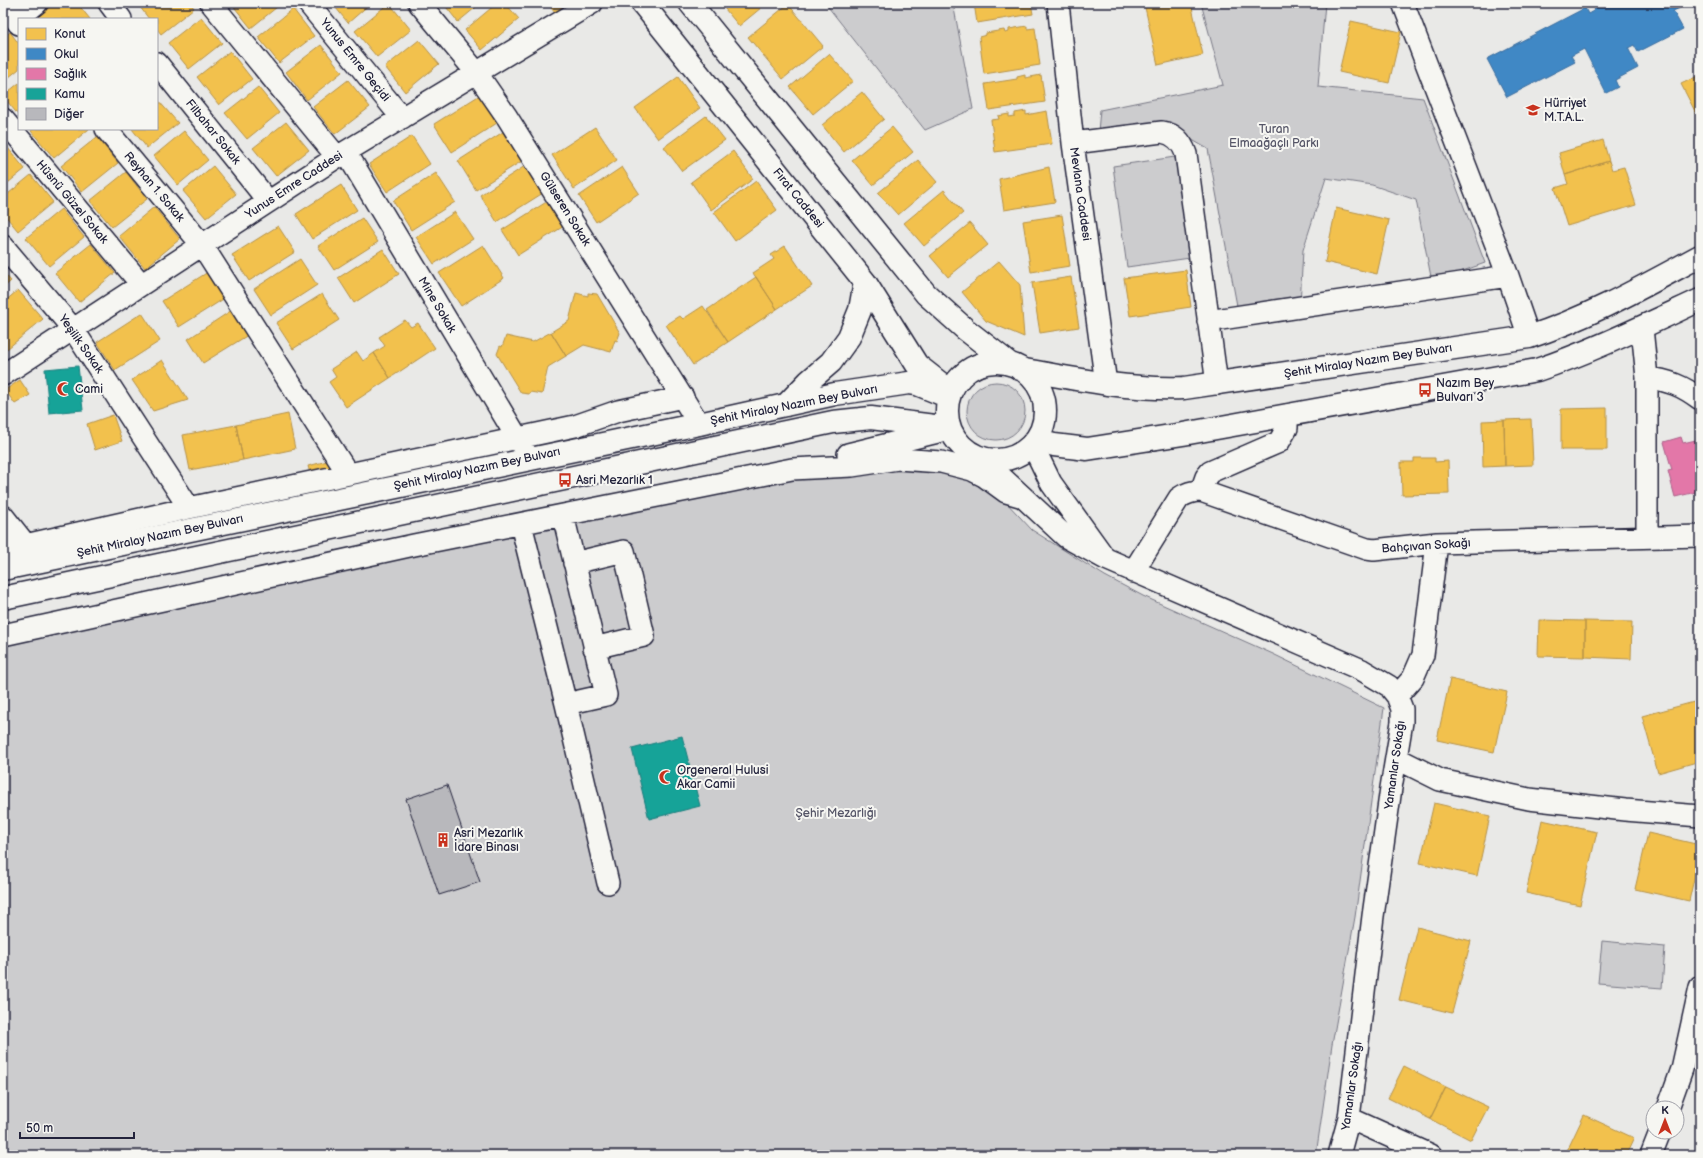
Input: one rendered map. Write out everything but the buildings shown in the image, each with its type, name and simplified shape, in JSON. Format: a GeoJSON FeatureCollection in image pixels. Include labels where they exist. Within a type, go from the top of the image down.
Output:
{"type":"FeatureCollection","features":[{"type":"Feature","properties":{"kind":"main road","name":"Fırat Caddesi"},"geometry":{"type":"LineString","coordinates":[[642,3],[866,282],[917,365],[950,394]]}},
{"type":"Feature","properties":{"kind":"main road"},"geometry":{"type":"LineString","coordinates":[[690,3],[926,294],[965,329],[1015,367],[1030,376],[1038,386],[1045,404],[1044,423],[1034,442],[1024,452],[1008,459],[997,460],[981,458],[964,448],[950,429],[947,416],[950,394],[960,378],[979,366],[994,362],[1015,367]]}},
{"type":"Feature","properties":{"kind":"main road","name":"Şehit Miralay Nazım Bey Bulvarı"},"geometry":{"type":"LineString","coordinates":[[1015,367],[1106,384],[1156,389],[1184,388],[1529,337],[1595,312],[1700,256]]}},
{"type":"Feature","properties":{"kind":"main road"},"geometry":{"type":"LineString","coordinates":[[786,405],[809,381],[832,362],[849,337],[860,310],[866,282]]}},
{"type":"Feature","properties":{"kind":"main road"},"geometry":{"type":"LineString","coordinates":[[1034,442],[1087,449],[1183,434],[1537,370],[1566,360],[1642,328],[1700,300]]}},
{"type":"Feature","properties":{"kind":"main road"},"geometry":{"type":"LineString","coordinates":[[1667,316],[1700,314]]}},
{"type":"Feature","properties":{"kind":"main road","name":"Şehit Miralay Nazım Bey Bulvarı"},"geometry":{"type":"LineString","coordinates":[[3,569],[33,553],[529,458],[700,424],[835,394],[909,383],[950,394]]}},
{"type":"Feature","properties":{"kind":"main road","name":"Şehit Miralay Nazım Bey Bulvarı"},"geometry":{"type":"LineString","coordinates":[[3,598],[833,422],[871,418],[950,429]]}},
{"type":"Feature","properties":{"kind":"street"},"geometry":{"type":"LineString","coordinates":[[13,16],[37,3]]}},
{"type":"Feature","properties":{"kind":"street"},"geometry":{"type":"LineString","coordinates":[[109,3],[120,18]]}},
{"type":"Feature","properties":{"kind":"street","name":"Mine Sokak"},"geometry":{"type":"LineString","coordinates":[[211,3],[341,154],[529,458]]}},
{"type":"Feature","properties":{"kind":"street","name":"Yunus Emre Geçidi"},"geometry":{"type":"LineString","coordinates":[[308,3],[402,118]]}},
{"type":"Feature","properties":{"kind":"street","name":"Gülseren Sokak"},"geometry":{"type":"LineString","coordinates":[[419,3],[476,72],[507,117],[700,424]]}},
{"type":"Feature","properties":{"kind":"street","name":"Yunus Emre Caddesi"},"geometry":{"type":"LineString","coordinates":[[5,370],[73,329],[341,154],[592,3]]}},
{"type":"Feature","properties":{"kind":"street","name":"Mevlana Caddesi"},"geometry":{"type":"LineString","coordinates":[[1058,3],[1073,143],[1106,384]]}},
{"type":"Feature","properties":{"kind":"street"},"geometry":{"type":"LineString","coordinates":[[1403,3],[1508,276],[1529,337]]}},
{"type":"Feature","properties":{"kind":"street","name":"Filbahar Sokak"},"geometry":{"type":"LineString","coordinates":[[158,64],[268,201]]}},
{"type":"Feature","properties":{"kind":"street","name":"Hüsnü Güzel Sokak"},"geometry":{"type":"LineString","coordinates":[[3,119],[141,284]]}},
{"type":"Feature","properties":{"kind":"street","name":"Reyhan 1. Sokak"},"geometry":{"type":"LineString","coordinates":[[107,130],[202,244],[348,474]]}},
{"type":"Feature","properties":{"kind":"street"},"geometry":{"type":"LineString","coordinates":[[1073,143],[1162,132],[1172,135],[1180,142],[1186,154],[1217,384]]}},
{"type":"Feature","properties":{"kind":"street","name":"Yeşilik Sokak"},"geometry":{"type":"LineString","coordinates":[[3,246],[73,329],[189,508]]}},
{"type":"Feature","properties":{"kind":"street"},"geometry":{"type":"LineString","coordinates":[[1208,321],[1508,276]]}},
{"type":"Feature","properties":{"kind":"street"},"geometry":{"type":"LineString","coordinates":[[1642,328],[1647,378],[1648,537]]}},
{"type":"Feature","properties":{"kind":"street"},"geometry":{"type":"LineString","coordinates":[[1647,378],[1675,383],[1689,390],[1700,399]]}},
{"type":"Feature","properties":{"kind":"street"},"geometry":{"type":"LineString","coordinates":[[3,550],[33,553],[189,508],[575,426],[618,411],[683,397]]}},
{"type":"Feature","properties":{"kind":"street"},"geometry":{"type":"LineString","coordinates":[[1133,572],[1179,498],[1186,493],[1201,491],[1206,476],[1210,472],[1279,442],[1287,428],[1287,415]]}},
{"type":"Feature","properties":{"kind":"street"},"geometry":{"type":"LineString","coordinates":[[792,469],[800,464],[891,445],[950,429]]}},
{"type":"Feature","properties":{"kind":"street"},"geometry":{"type":"LineString","coordinates":[[1034,442],[1051,483],[1106,560]]}},
{"type":"Feature","properties":{"kind":"street"},"geometry":{"type":"LineString","coordinates":[[981,458],[1066,537],[1106,560],[1362,670],[1389,686],[1397,696],[1413,678],[1423,655],[1438,543]]}},
{"type":"Feature","properties":{"kind":"street"},"geometry":{"type":"LineString","coordinates":[[3,635],[414,545],[792,469],[852,466],[898,459],[926,460],[955,465],[972,470],[984,476],[1006,492],[1022,497]]}},
{"type":"Feature","properties":{"kind":"street","name":"Bahçıvan Sokağı"},"geometry":{"type":"LineString","coordinates":[[1201,491],[1367,549],[1382,550],[1438,543],[1700,536]]}},
{"type":"Feature","properties":{"kind":"street"},"geometry":{"type":"LineString","coordinates":[[563,515],[606,695],[566,704]]}},
{"type":"Feature","properties":{"kind":"street"},"geometry":{"type":"LineString","coordinates":[[3,516],[33,553]]}},
{"type":"Feature","properties":{"kind":"street"},"geometry":{"type":"LineString","coordinates":[[521,524],[566,704],[608,883]]}},
{"type":"Feature","properties":{"kind":"street"},"geometry":{"type":"LineString","coordinates":[[574,563],[624,551],[632,582],[644,636],[594,648]]}},
{"type":"Feature","properties":{"kind":"street","name":"Yamanlar Sokağı"},"geometry":{"type":"LineString","coordinates":[[1339,1155],[1349,1118],[1373,916],[1402,722],[1402,708],[1397,696]]}},
{"type":"Feature","properties":{"kind":"street"},"geometry":{"type":"LineString","coordinates":[[1396,758],[1440,780],[1529,799],[1625,810],[1700,816]]}},
{"type":"Feature","properties":{"kind":"street"},"geometry":{"type":"LineString","coordinates":[[1671,1100],[1682,1069],[1700,987]]}},
{"type":"Feature","properties":{"kind":"street"},"geometry":{"type":"LineString","coordinates":[[1349,1118],[1431,1155]]}},
{"type":"Feature","properties":{"kind":"street"},"geometry":{"type":"LineString","coordinates":[[1651,1155],[1657,1140]]}},
{"type":"Feature","properties":{"kind":"green space"},"geometry":{"type":"Polygon","coordinates":[[[825,3],[953,3],[973,109],[925,130],[825,3]]]}},
{"type":"Feature","properties":{"kind":"green space","name":"Turan Elmaağaçlı Parkı"},"geometry":{"type":"Polygon","coordinates":[[[1201,3],[1325,3],[1318,87],[1423,98],[1485,263],[1432,282],[1416,200],[1372,185],[1326,178],[1303,250],[1300,305],[1240,322],[1208,149],[1180,133],[1097,142],[1100,110],[1223,85],[1201,3]]]}},
{"type":"Feature","properties":{"kind":"green space"},"geometry":{"type":"Polygon","coordinates":[[[1175,157],[1190,258],[1127,267],[1113,166],[1175,157]]]}},
{"type":"Feature","properties":{"kind":"green space"},"geometry":{"type":"Polygon","coordinates":[[[990,382],[1002,382],[1017,390],[1025,405],[1025,417],[1017,432],[1002,440],[990,440],[975,432],[967,417],[967,405],[975,390],[990,382]]]}},
{"type":"Feature","properties":{"kind":"green space","name":"Şehir Mezarlığı"},"geometry":{"type":"Polygon","coordinates":[[[873,460],[942,463],[1005,501],[1032,530],[1105,576],[1143,596],[1273,654],[1384,708],[1355,917],[1332,1045],[1316,1155],[3,1155],[3,638],[873,460]]]}},
{"type":"Feature","properties":{"kind":"green space"},"geometry":{"type":"Polygon","coordinates":[[[1602,941],[1665,947],[1662,988],[1598,983],[1602,941]]]}},
{"type":"Feature","properties":{"kind":"place","name":"Hürriyet M.T.A.L."},"geometry":{"type":"Point","coordinates":[1533,110]}},
{"type":"Feature","properties":{"kind":"place","name":"Cami"},"geometry":{"type":"Point","coordinates":[64,389]}},
{"type":"Feature","properties":{"kind":"place","name":"Nazım Bey Bulvarı 3"},"geometry":{"type":"Point","coordinates":[1425,390]}},
{"type":"Feature","properties":{"kind":"place","name":"Asri Mezarlık 1"},"geometry":{"type":"Point","coordinates":[565,480]}},
{"type":"Feature","properties":{"kind":"place","name":"Orgeneral Hulusi Akar Camii"},"geometry":{"type":"Point","coordinates":[666,777]}},
{"type":"Feature","properties":{"kind":"place","name":"Asri Mezarlık İdare Binası"},"geometry":{"type":"Point","coordinates":[443,840]}}]}
